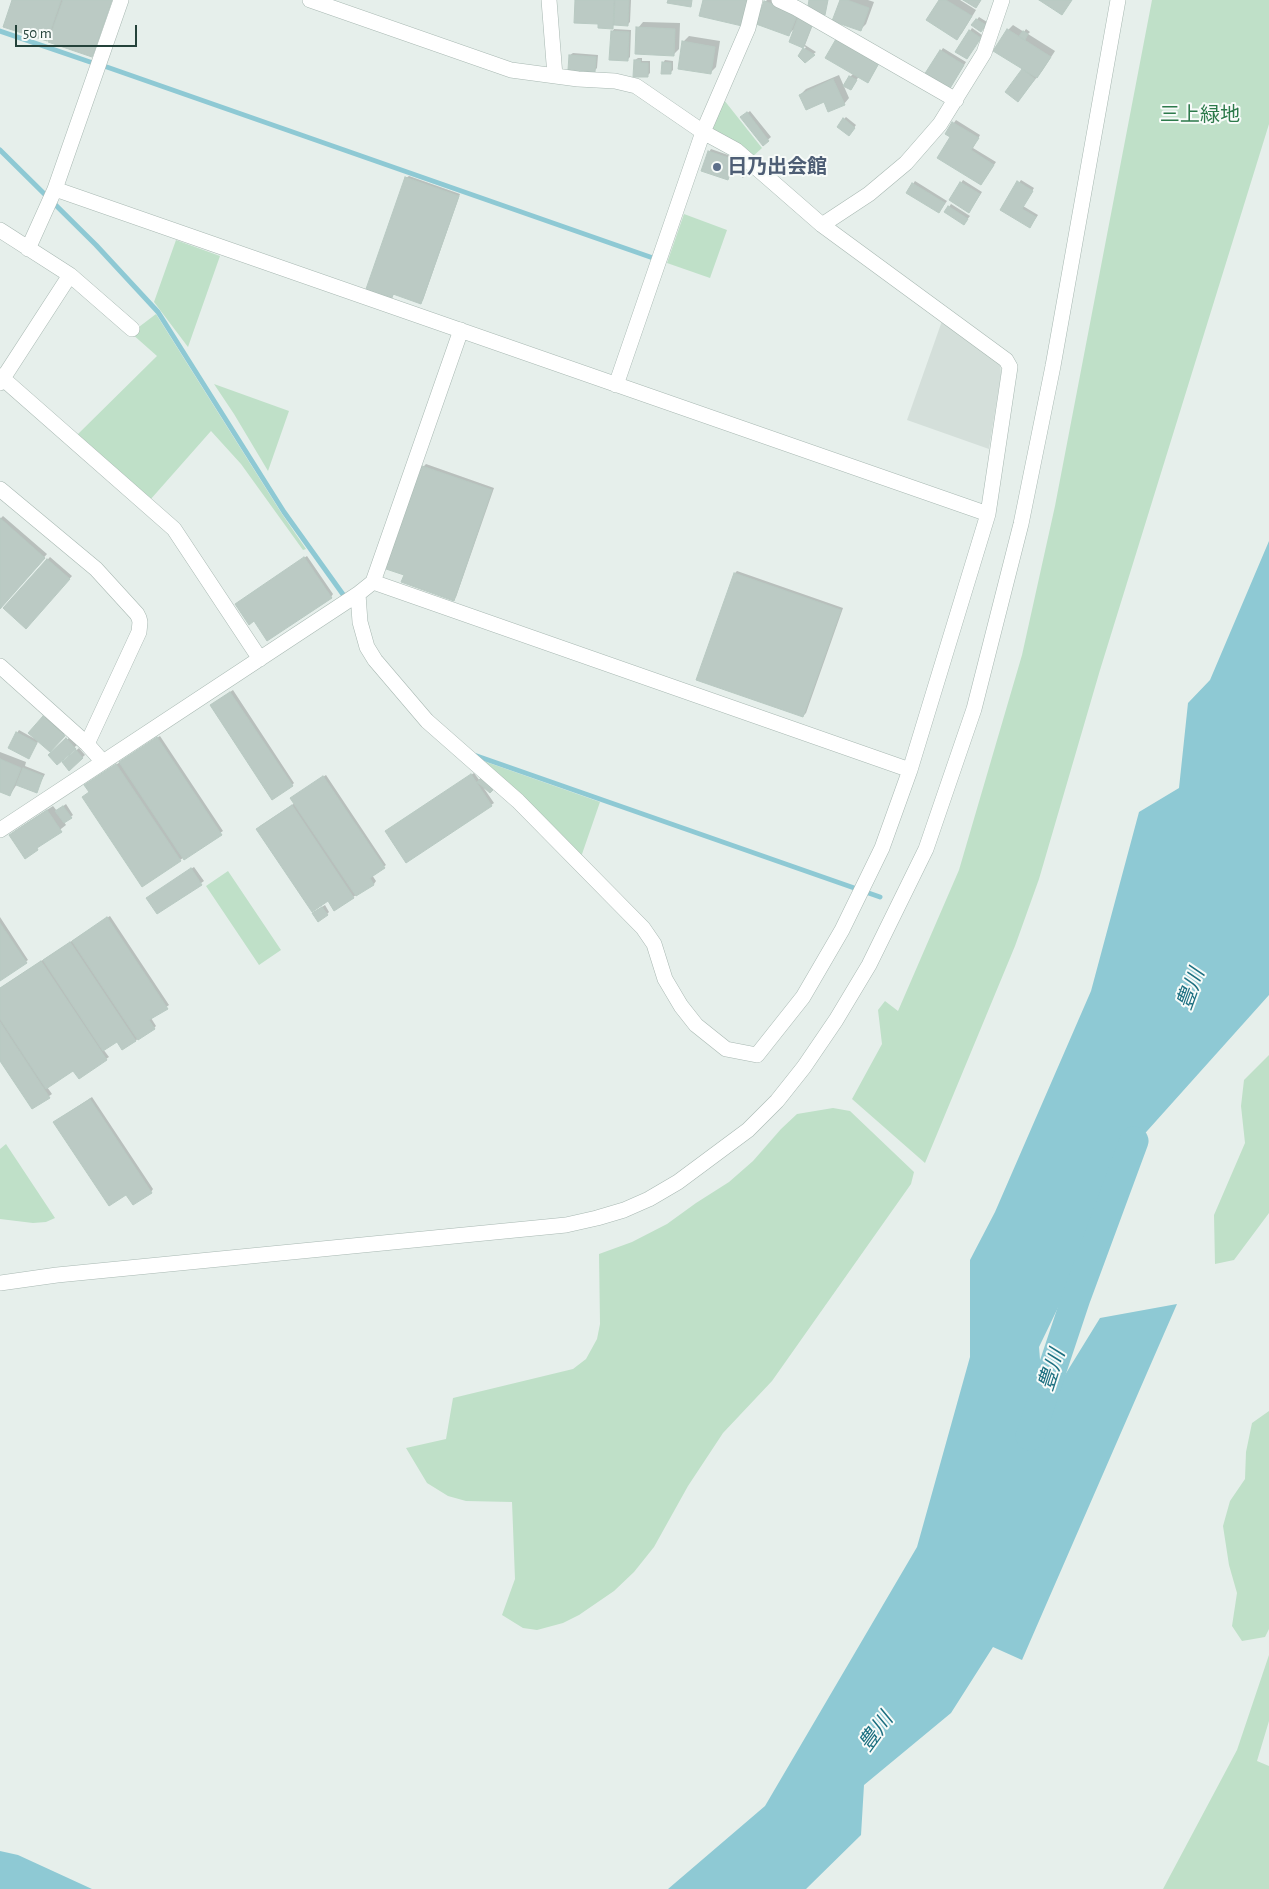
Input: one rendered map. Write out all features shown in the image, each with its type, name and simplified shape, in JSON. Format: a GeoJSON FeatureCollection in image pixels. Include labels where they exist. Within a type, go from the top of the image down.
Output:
{"type":"FeatureCollection","features":[{"type":"Feature","properties":{"kind":"street"},"geometry":{"type":"LineString","coordinates":[[28,249],[55,189],[121,0]]}},
{"type":"Feature","properties":{"kind":"street"},"geometry":{"type":"LineString","coordinates":[[310,0],[511,70],[616,81],[636,86],[703,132],[736,150],[822,225],[1006,360],[1010,367],[988,514],[910,770],[882,848],[842,930],[803,997],[757,1056],[726,1049],[708,1035],[681,1006],[665,979],[654,944],[643,928],[518,801],[427,721],[375,660],[363,635],[358,594]]}},
{"type":"Feature","properties":{"kind":"street"},"geometry":{"type":"LineString","coordinates":[[549,0],[555,76]]}},
{"type":"Feature","properties":{"kind":"street"},"geometry":{"type":"LineString","coordinates":[[616,385],[703,132],[748,28],[755,0]]}},
{"type":"Feature","properties":{"kind":"street"},"geometry":{"type":"LineString","coordinates":[[779,0],[956,100]]}},
{"type":"Feature","properties":{"kind":"street"},"geometry":{"type":"LineString","coordinates":[[822,225],[869,194],[906,164],[940,124],[984,53],[1002,0]]}},
{"type":"Feature","properties":{"kind":"street"},"geometry":{"type":"LineString","coordinates":[[0,1283],[57,1275],[566,1224],[597,1218],[641,1203],[678,1182],[748,1130],[777,1100],[804,1067],[836,1020],[869,965],[926,849],[974,710],[1027,496],[1053,366],[1118,0]]}},
{"type":"Feature","properties":{"kind":"street"},"geometry":{"type":"LineString","coordinates":[[55,189],[988,514]]}},
{"type":"Feature","properties":{"kind":"street"},"geometry":{"type":"LineString","coordinates":[[0,230],[70,275],[132,329]]}},
{"type":"Feature","properties":{"kind":"street"},"geometry":{"type":"LineString","coordinates":[[70,275],[1,379],[174,529],[260,659]]}},
{"type":"Feature","properties":{"kind":"street"},"geometry":{"type":"LineString","coordinates":[[0,830],[358,594],[373,582],[461,330]]}},
{"type":"Feature","properties":{"kind":"street"},"geometry":{"type":"LineString","coordinates":[[0,489],[96,569],[137,614],[140,622],[137,638],[87,744]]}},
{"type":"Feature","properties":{"kind":"street"},"geometry":{"type":"LineString","coordinates":[[373,582],[910,770]]}},
{"type":"Feature","properties":{"kind":"street"},"geometry":{"type":"LineString","coordinates":[[0,666],[87,744],[103,762]]}},
{"type":"Feature","properties":{"kind":"shaded area"},"geometry":{"type":"Polygon","coordinates":[[[942,321],[1000,362],[1001,374],[989,449],[907,420],[942,321]]]}},
{"type":"Feature","properties":{"kind":"green space","name":"三上緑地"},"geometry":{"type":"Polygon","coordinates":[[[1152,0],[1269,0],[1269,124],[1100,670],[1039,879],[1015,946],[925,1163],[852,1099],[882,1044],[878,1010],[885,1001],[898,1011],[959,870],[1022,655],[1055,506],[1152,0]]]}},
{"type":"Feature","properties":{"kind":"green space"},"geometry":{"type":"Polygon","coordinates":[[[724,100],[762,148],[751,158],[711,130],[724,100]]]}},
{"type":"Feature","properties":{"kind":"green space"},"geometry":{"type":"Polygon","coordinates":[[[684,214],[727,230],[710,278],[667,263],[684,214]]]}},
{"type":"Feature","properties":{"kind":"green space"},"geometry":{"type":"Polygon","coordinates":[[[176,240],[220,256],[188,347],[154,302],[176,240]]]}},
{"type":"Feature","properties":{"kind":"green space"},"geometry":{"type":"Polygon","coordinates":[[[156,314],[306,549],[303,550],[241,464],[211,431],[150,500],[77,435],[157,356],[131,333],[156,314]]]}},
{"type":"Feature","properties":{"kind":"green space"},"geometry":{"type":"Polygon","coordinates":[[[214,384],[289,411],[268,471],[234,414],[214,384]]]}},
{"type":"Feature","properties":{"kind":"green space"},"geometry":{"type":"Polygon","coordinates":[[[475,758],[600,802],[581,857],[475,758]]]}},
{"type":"Feature","properties":{"kind":"green space"},"geometry":{"type":"Polygon","coordinates":[[[228,871],[281,950],[259,965],[206,886],[228,871]]]}},
{"type":"Feature","properties":{"kind":"green space"},"geometry":{"type":"Polygon","coordinates":[[[1269,1055],[1269,1213],[1234,1260],[1215,1264],[1214,1215],[1245,1143],[1241,1106],[1244,1080],[1269,1055]]]}},
{"type":"Feature","properties":{"kind":"green space"},"geometry":{"type":"Polygon","coordinates":[[[833,1108],[850,1111],[914,1172],[911,1184],[772,1381],[723,1433],[688,1486],[654,1547],[634,1572],[614,1591],[579,1615],[563,1623],[537,1630],[523,1628],[502,1615],[515,1579],[512,1502],[466,1501],[448,1496],[427,1483],[406,1448],[446,1439],[453,1398],[573,1369],[586,1359],[597,1339],[600,1324],[599,1254],[632,1242],[667,1224],[729,1182],[753,1161],[797,1114],[833,1108]]]}},
{"type":"Feature","properties":{"kind":"green space"},"geometry":{"type":"Polygon","coordinates":[[[6,1144],[55,1218],[46,1222],[33,1223],[0,1219],[0,1149],[6,1144]]]}},
{"type":"Feature","properties":{"kind":"green space"},"geometry":{"type":"Polygon","coordinates":[[[1269,1411],[1269,1629],[1265,1637],[1242,1641],[1232,1626],[1237,1593],[1229,1565],[1223,1526],[1230,1501],[1245,1479],[1246,1452],[1252,1423],[1269,1411]]]}},
{"type":"Feature","properties":{"kind":"green space"},"geometry":{"type":"Polygon","coordinates":[[[1269,1655],[1269,1721],[1257,1761],[1269,1766],[1269,1889],[1163,1889],[1237,1750],[1269,1655]]]}},
{"type":"Feature","properties":{"kind":"water"},"geometry":{"type":"Polygon","coordinates":[[[1269,541],[1269,995],[1139,1140],[1039,1347],[1044,1409],[1100,1318],[1177,1304],[1022,1660],[993,1647],[951,1713],[864,1785],[861,1835],[806,1889],[668,1889],[765,1806],[917,1547],[970,1357],[970,1260],[995,1212],[1091,991],[1139,812],[1179,788],[1188,703],[1210,680],[1269,541]]]}},
{"type":"Feature","properties":{"kind":"water"},"geometry":{"type":"Polygon","coordinates":[[[0,1851],[18,1855],[92,1889],[0,1889],[0,1851]]]}},
{"type":"Feature","properties":{"kind":"building"},"geometry":{"type":"Polygon","coordinates":[[[12,0],[61,0],[47,41],[3,27],[12,0]]]}},
{"type":"Feature","properties":{"kind":"building"},"geometry":{"type":"Polygon","coordinates":[[[63,0],[112,0],[92,57],[48,42],[63,0]]]}},
{"type":"Feature","properties":{"kind":"building"},"geometry":{"type":"Polygon","coordinates":[[[575,0],[614,0],[613,29],[598,28],[598,24],[574,23],[575,0]]]}},
{"type":"Feature","properties":{"kind":"building"},"geometry":{"type":"Polygon","coordinates":[[[615,0],[629,0],[628,26],[614,25],[615,0]]]}},
{"type":"Feature","properties":{"kind":"building"},"geometry":{"type":"Polygon","coordinates":[[[668,0],[692,0],[691,7],[667,3],[668,0]]]}},
{"type":"Feature","properties":{"kind":"building"},"geometry":{"type":"Polygon","coordinates":[[[703,0],[748,0],[742,26],[699,16],[703,0]]]}},
{"type":"Feature","properties":{"kind":"building"},"geometry":{"type":"Polygon","coordinates":[[[809,0],[828,0],[825,15],[807,12],[809,0]]]}},
{"type":"Feature","properties":{"kind":"building"},"geometry":{"type":"Polygon","coordinates":[[[840,0],[847,0],[869,8],[861,31],[832,21],[840,0]]]}},
{"type":"Feature","properties":{"kind":"building"},"geometry":{"type":"Polygon","coordinates":[[[939,0],[946,0],[972,16],[957,40],[926,20],[939,0]]]}},
{"type":"Feature","properties":{"kind":"building"},"geometry":{"type":"Polygon","coordinates":[[[963,0],[981,0],[976,8],[963,0]]]}},
{"type":"Feature","properties":{"kind":"building"},"geometry":{"type":"Polygon","coordinates":[[[1039,0],[1072,0],[1062,15],[1039,0]]]}},
{"type":"Feature","properties":{"kind":"building"},"geometry":{"type":"Polygon","coordinates":[[[764,1],[798,13],[789,36],[756,24],[764,1]]]}},
{"type":"Feature","properties":{"kind":"building"},"geometry":{"type":"Polygon","coordinates":[[[799,15],[812,25],[803,48],[789,42],[799,15]]]}},
{"type":"Feature","properties":{"kind":"building"},"geometry":{"type":"Polygon","coordinates":[[[976,19],[986,25],[981,32],[971,25],[976,19]]]}},
{"type":"Feature","properties":{"kind":"building"},"geometry":{"type":"Polygon","coordinates":[[[636,27],[675,29],[674,56],[635,54],[636,27]]]}},
{"type":"Feature","properties":{"kind":"building"},"geometry":{"type":"Polygon","coordinates":[[[1007,29],[1051,57],[1037,78],[993,51],[1007,29]]]}},
{"type":"Feature","properties":{"kind":"building"},"geometry":{"type":"Polygon","coordinates":[[[969,30],[981,38],[967,59],[955,52],[969,30]]]}},
{"type":"Feature","properties":{"kind":"building"},"geometry":{"type":"Polygon","coordinates":[[[611,31],[629,32],[628,61],[609,60],[611,31]]]}},
{"type":"Feature","properties":{"kind":"building"},"geometry":{"type":"Polygon","coordinates":[[[1023,31],[1028,34],[1025,40],[1019,36],[1023,31]]]}},
{"type":"Feature","properties":{"kind":"building"},"geometry":{"type":"Polygon","coordinates":[[[836,39],[879,63],[868,83],[825,58],[836,39]]]}},
{"type":"Feature","properties":{"kind":"building"},"geometry":{"type":"Polygon","coordinates":[[[682,41],[715,47],[711,74],[678,69],[682,41]]]}},
{"type":"Feature","properties":{"kind":"building"},"geometry":{"type":"Polygon","coordinates":[[[803,48],[815,55],[805,63],[798,56],[803,48]]]}},
{"type":"Feature","properties":{"kind":"building"},"geometry":{"type":"Polygon","coordinates":[[[940,50],[964,65],[949,90],[924,75],[940,50]]]}},
{"type":"Feature","properties":{"kind":"building"},"geometry":{"type":"Polygon","coordinates":[[[569,55],[596,57],[595,72],[568,70],[569,55]]]}},
{"type":"Feature","properties":{"kind":"building"},"geometry":{"type":"Polygon","coordinates":[[[634,60],[641,60],[640,63],[648,63],[648,77],[633,77],[634,60]]]}},
{"type":"Feature","properties":{"kind":"building"},"geometry":{"type":"Polygon","coordinates":[[[662,62],[671,63],[671,74],[661,74],[662,62]]]}},
{"type":"Feature","properties":{"kind":"building"},"geometry":{"type":"Polygon","coordinates":[[[1022,69],[1035,79],[1018,102],[1005,92],[1022,69]]]}},
{"type":"Feature","properties":{"kind":"building"},"geometry":{"type":"Polygon","coordinates":[[[849,76],[857,80],[851,90],[843,86],[849,76]]]}},
{"type":"Feature","properties":{"kind":"building"},"geometry":{"type":"Polygon","coordinates":[[[833,79],[845,105],[828,112],[824,102],[806,110],[799,95],[833,79]]]}},
{"type":"Feature","properties":{"kind":"building"},"geometry":{"type":"Polygon","coordinates":[[[747,112],[769,141],[763,146],[740,117],[747,112]]]}},
{"type":"Feature","properties":{"kind":"building"},"geometry":{"type":"Polygon","coordinates":[[[843,118],[855,128],[849,136],[837,127],[843,118]]]}},
{"type":"Feature","properties":{"kind":"building"},"geometry":{"type":"Polygon","coordinates":[[[952,122],[979,138],[971,150],[994,165],[981,185],[937,158],[950,137],[945,134],[952,122]]]}},
{"type":"Feature","properties":{"kind":"building","name":"日乃出会館"},"geometry":{"type":"Polygon","coordinates":[[[708,151],[729,158],[728,162],[733,164],[728,180],[701,171],[708,151]]]}},
{"type":"Feature","properties":{"kind":"building"},"geometry":{"type":"Polygon","coordinates":[[[405,177],[459,196],[421,304],[393,294],[392,298],[366,289],[405,177]]]}},
{"type":"Feature","properties":{"kind":"building"},"geometry":{"type":"Polygon","coordinates":[[[1017,181],[1033,191],[1022,209],[1036,217],[1030,228],[1000,210],[1017,181]]]}},
{"type":"Feature","properties":{"kind":"building"},"geometry":{"type":"Polygon","coordinates":[[[960,182],[980,194],[969,213],[949,200],[960,182]]]}},
{"type":"Feature","properties":{"kind":"building"},"geometry":{"type":"Polygon","coordinates":[[[912,183],[945,203],[939,213],[906,193],[912,183]]]}},
{"type":"Feature","properties":{"kind":"building"},"geometry":{"type":"Polygon","coordinates":[[[948,206],[968,219],[964,225],[944,212],[948,206]]]}},
{"type":"Feature","properties":{"kind":"building"},"geometry":{"type":"Polygon","coordinates":[[[422,466],[492,490],[454,601],[401,582],[404,575],[386,569],[422,466]]]}},
{"type":"Feature","properties":{"kind":"building"},"geometry":{"type":"Polygon","coordinates":[[[0,518],[45,558],[0,609],[0,518]]]}},
{"type":"Feature","properties":{"kind":"building"},"geometry":{"type":"Polygon","coordinates":[[[304,557],[332,598],[267,641],[254,621],[249,625],[235,604],[304,557]]]}},
{"type":"Feature","properties":{"kind":"building"},"geometry":{"type":"Polygon","coordinates":[[[47,559],[70,579],[26,629],[3,608],[47,559]]]}},
{"type":"Feature","properties":{"kind":"building"},"geometry":{"type":"Polygon","coordinates":[[[734,573],[841,610],[803,717],[696,680],[734,573]]]}},
{"type":"Feature","properties":{"kind":"building"},"geometry":{"type":"Polygon","coordinates":[[[230,692],[293,786],[272,800],[210,705],[230,692]]]}},
{"type":"Feature","properties":{"kind":"building"},"geometry":{"type":"Polygon","coordinates":[[[43,716],[65,736],[50,752],[28,733],[43,716]]]}},
{"type":"Feature","properties":{"kind":"building"},"geometry":{"type":"Polygon","coordinates":[[[16,732],[37,743],[29,759],[8,748],[16,732]]]}},
{"type":"Feature","properties":{"kind":"building"},"geometry":{"type":"Polygon","coordinates":[[[157,737],[222,835],[184,860],[119,762],[157,737]]]}},
{"type":"Feature","properties":{"kind":"building"},"geometry":{"type":"Polygon","coordinates":[[[66,738],[76,749],[57,765],[48,755],[66,738]]]}},
{"type":"Feature","properties":{"kind":"building"},"geometry":{"type":"Polygon","coordinates":[[[76,750],[83,758],[69,771],[62,762],[76,750]]]}},
{"type":"Feature","properties":{"kind":"building"},"geometry":{"type":"Polygon","coordinates":[[[0,759],[21,768],[10,796],[0,792],[0,759]]]}},
{"type":"Feature","properties":{"kind":"building"},"geometry":{"type":"Polygon","coordinates":[[[116,764],[181,861],[142,887],[82,797],[89,792],[84,785],[116,764]]]}},
{"type":"Feature","properties":{"kind":"building"},"geometry":{"type":"Polygon","coordinates":[[[23,768],[43,776],[37,793],[16,785],[23,768]]]}},
{"type":"Feature","properties":{"kind":"building"},"geometry":{"type":"Polygon","coordinates":[[[471,774],[492,806],[406,863],[385,831],[471,774]]]}},
{"type":"Feature","properties":{"kind":"building"},"geometry":{"type":"Polygon","coordinates":[[[323,776],[385,868],[370,878],[374,885],[356,896],[290,798],[323,776]]]}},
{"type":"Feature","properties":{"kind":"building"},"geometry":{"type":"Polygon","coordinates":[[[481,778],[493,790],[490,793],[477,782],[481,778]]]}},
{"type":"Feature","properties":{"kind":"building"},"geometry":{"type":"Polygon","coordinates":[[[292,805],[354,898],[334,911],[328,901],[312,912],[256,829],[292,805]]]}},
{"type":"Feature","properties":{"kind":"building"},"geometry":{"type":"Polygon","coordinates":[[[63,806],[72,818],[64,823],[55,811],[63,806]]]}},
{"type":"Feature","properties":{"kind":"building"},"geometry":{"type":"Polygon","coordinates":[[[47,810],[62,832],[37,848],[38,850],[25,859],[9,835],[47,810]]]}},
{"type":"Feature","properties":{"kind":"building"},"geometry":{"type":"Polygon","coordinates":[[[191,868],[202,885],[157,914],[146,898],[191,868]]]}},
{"type":"Feature","properties":{"kind":"building"},"geometry":{"type":"Polygon","coordinates":[[[322,907],[328,915],[318,922],[312,913],[322,907]]]}},
{"type":"Feature","properties":{"kind":"building"},"geometry":{"type":"Polygon","coordinates":[[[107,917],[168,1009],[149,1020],[155,1029],[138,1040],[72,941],[107,917]]]}},
{"type":"Feature","properties":{"kind":"building"},"geometry":{"type":"Polygon","coordinates":[[[0,923],[27,963],[0,981],[0,923]]]}},
{"type":"Feature","properties":{"kind":"building"},"geometry":{"type":"Polygon","coordinates":[[[70,942],[136,1041],[122,1050],[117,1042],[103,1051],[43,960],[70,942]]]}},
{"type":"Feature","properties":{"kind":"building"},"geometry":{"type":"Polygon","coordinates":[[[41,961],[107,1060],[79,1079],[73,1071],[46,1089],[0,1019],[0,988],[41,961]]]}},
{"type":"Feature","properties":{"kind":"building"},"geometry":{"type":"Polygon","coordinates":[[[0,1022],[50,1098],[32,1109],[0,1061],[0,1022]]]}},
{"type":"Feature","properties":{"kind":"building"},"geometry":{"type":"Polygon","coordinates":[[[90,1099],[152,1193],[133,1205],[126,1195],[109,1206],[53,1122],[90,1099]]]}},
{"type":"Feature","properties":{"kind":"waterway"},"geometry":{"type":"LineString","coordinates":[[0,31],[93,63]]}},
{"type":"Feature","properties":{"kind":"waterway"},"geometry":{"type":"LineString","coordinates":[[104,66],[653,258]]}},
{"type":"Feature","properties":{"kind":"waterway"},"geometry":{"type":"LineString","coordinates":[[0,150],[96,245],[158,312],[284,512],[347,600]]}},
{"type":"Feature","properties":{"kind":"waterway"},"geometry":{"type":"LineString","coordinates":[[474,755],[880,897]]}},
{"type":"Feature","properties":{"kind":"waterway","name":"豊川"},"geometry":{"type":"LineString","coordinates":[[1030,1436],[1076,1298],[1134,1141]]}},
{"type":"Feature","properties":{"kind":"place","name":"日乃出会館"},"geometry":{"type":"Point","coordinates":[717,167]}}]}
